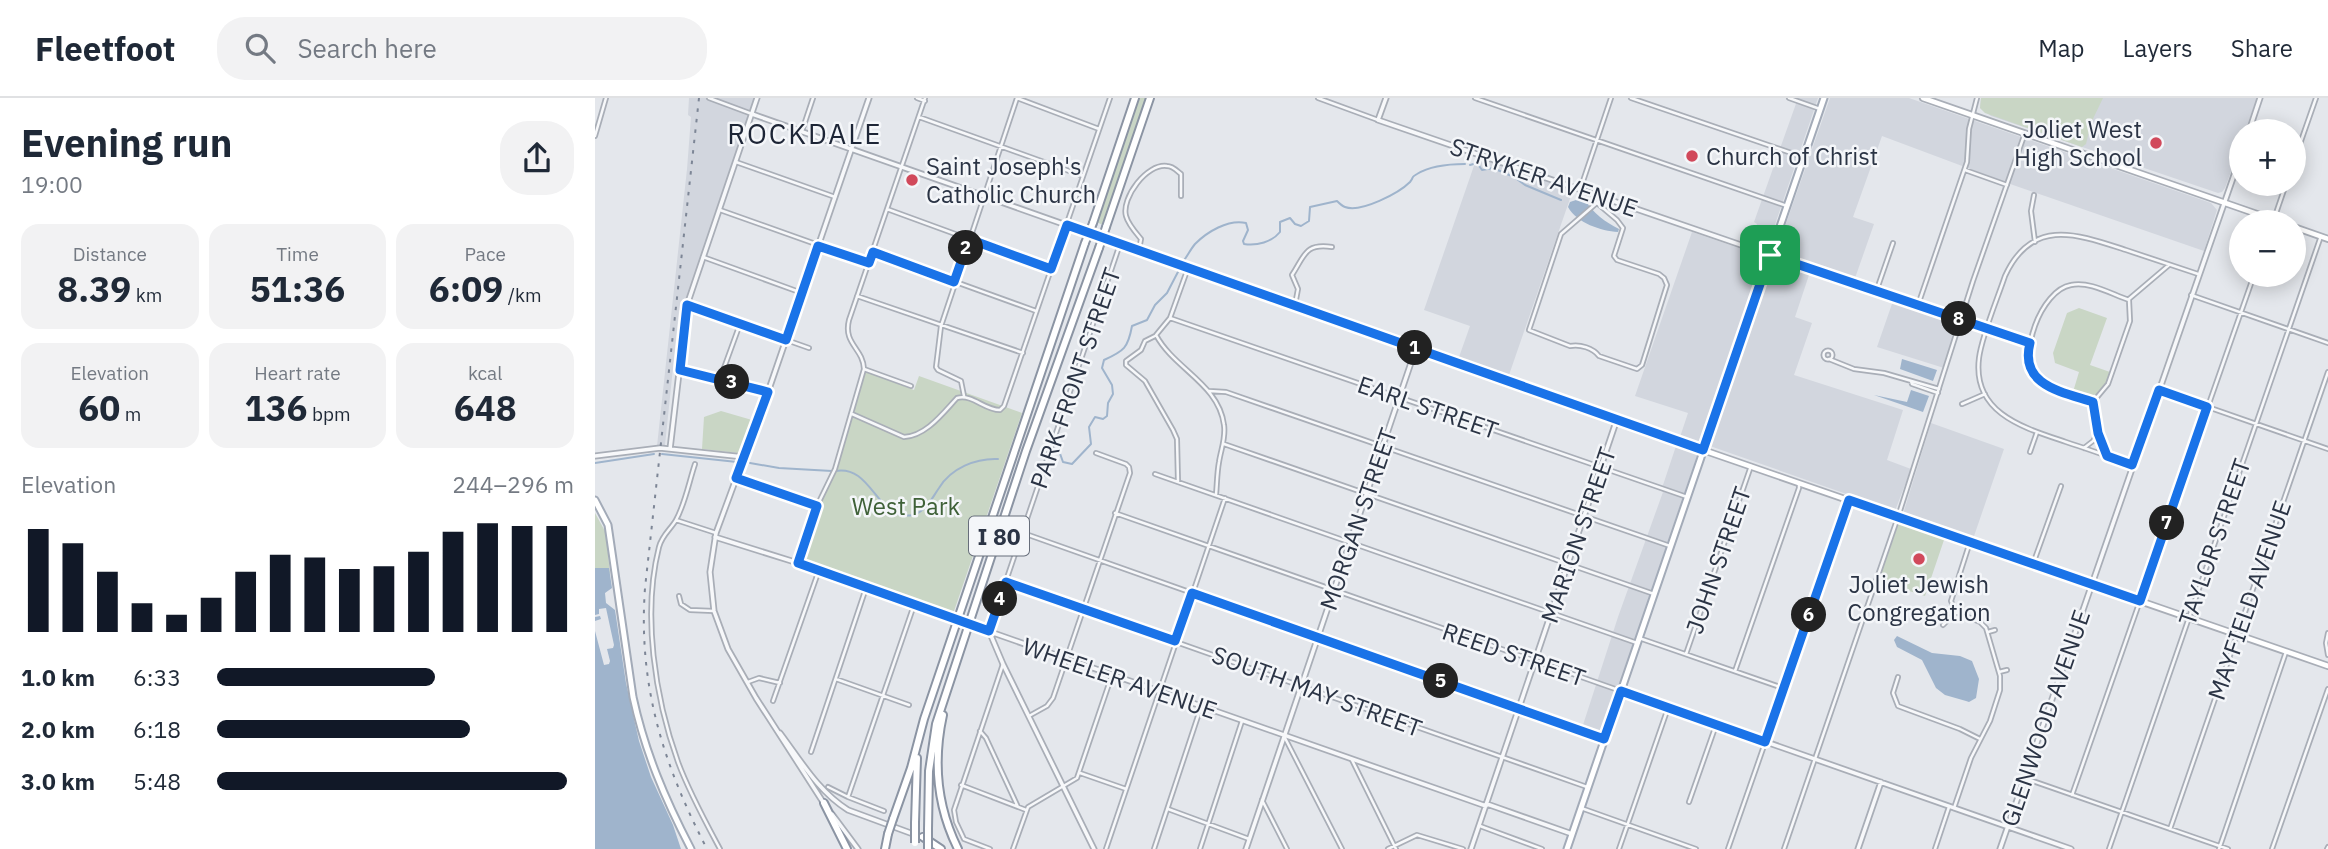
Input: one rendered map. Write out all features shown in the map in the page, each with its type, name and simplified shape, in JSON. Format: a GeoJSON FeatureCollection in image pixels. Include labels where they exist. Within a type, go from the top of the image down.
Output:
{"type":"FeatureCollection","features":[{"type":"Feature","properties":{"kind":"highway","name":"I 80"},"geometry":{"type":"LineString","coordinates":[[915,846],[917,746],[924,719],[1135,98]]}},
{"type":"Feature","properties":{"kind":"highway","name":"I 80"},"geometry":{"type":"LineString","coordinates":[[927,849],[929,771],[936,724],[1026,451],[1150,98]]}},
{"type":"Feature","properties":{"kind":"highway"},"geometry":{"type":"LineString","coordinates":[[957,665],[942,717],[937,764],[941,802],[958,849]]}},
{"type":"Feature","properties":{"kind":"highway"},"geometry":{"type":"LineString","coordinates":[[885,849],[917,746]]}},
{"type":"Feature","properties":{"kind":"highway"},"geometry":{"type":"LineString","coordinates":[[824,803],[848,849]]}},
{"type":"Feature","properties":{"kind":"highway"},"geometry":{"type":"LineString","coordinates":[[923,837],[943,849]]}},
{"type":"Feature","properties":{"kind":"main road"},"geometry":{"type":"LineString","coordinates":[[1567,849],[1824,98]]}},
{"type":"Feature","properties":{"kind":"main road"},"geometry":{"type":"LineString","coordinates":[[1923,98],[2245,210]]}},
{"type":"Feature","properties":{"kind":"main road"},"geometry":{"type":"LineString","coordinates":[[2306,231],[2328,239]]}},
{"type":"Feature","properties":{"kind":"main road"},"geometry":{"type":"LineString","coordinates":[[1703,450],[2328,666]]}},
{"type":"Feature","properties":{"kind":"main road"},"geometry":{"type":"LineString","coordinates":[[595,500],[608,525],[639,725],[659,785],[691,849]]}},
{"type":"Feature","properties":{"kind":"street"},"geometry":{"type":"LineString","coordinates":[[595,136],[606,98]]}},
{"type":"Feature","properties":{"kind":"street"},"geometry":{"type":"LineString","coordinates":[[709,98],[1703,450]]}},
{"type":"Feature","properties":{"kind":"street"},"geometry":{"type":"LineString","coordinates":[[670,449],[687,305],[757,98]]}},
{"type":"Feature","properties":{"kind":"street"},"geometry":{"type":"LineString","coordinates":[[802,131],[813,98]]}},
{"type":"Feature","properties":{"kind":"street"},"geometry":{"type":"LineString","coordinates":[[858,849],[824,803],[727,649],[714,611],[710,572],[716,535],[869,98]]}},
{"type":"Feature","properties":{"kind":"street"},"geometry":{"type":"LineString","coordinates":[[798,563],[817,506],[832,479],[864,369],[864,362],[847,333],[849,320],[925,99],[917,98]]}},
{"type":"Feature","properties":{"kind":"street"},"geometry":{"type":"LineString","coordinates":[[964,396],[961,381],[936,367],[941,326],[1017,98],[1099,129]]}},
{"type":"Feature","properties":{"kind":"street"},"geometry":{"type":"LineString","coordinates":[[852,414],[893,434],[911,437],[936,420],[957,398],[964,396],[994,410],[1004,407],[1109,98]]}},
{"type":"Feature","properties":{"kind":"street","name":"STRYKER AVENUE"},"geometry":{"type":"LineString","coordinates":[[1318,98],[1770,255]]}},
{"type":"Feature","properties":{"kind":"street"},"geometry":{"type":"LineString","coordinates":[[1378,120],[1386,98]]}},
{"type":"Feature","properties":{"kind":"street"},"geometry":{"type":"LineString","coordinates":[[1475,98],[1787,206]]}},
{"type":"Feature","properties":{"kind":"street"},"geometry":{"type":"LineString","coordinates":[[1580,190],[1611,98]]}},
{"type":"Feature","properties":{"kind":"street"},"geometry":{"type":"LineString","coordinates":[[1631,98],[1803,157]]}},
{"type":"Feature","properties":{"kind":"street"},"geometry":{"type":"LineString","coordinates":[[1789,98],[1820,109]]}},
{"type":"Feature","properties":{"kind":"street"},"geometry":{"type":"LineString","coordinates":[[1917,306],[1965,170],[1968,132],[1977,98]]}},
{"type":"Feature","properties":{"kind":"street"},"geometry":{"type":"LineString","coordinates":[[2253,119],[2260,98]]}},
{"type":"Feature","properties":{"kind":"street"},"geometry":{"type":"LineString","coordinates":[[2306,127],[2316,98]]}},
{"type":"Feature","properties":{"kind":"street"},"geometry":{"type":"LineString","coordinates":[[919,117],[1083,176]]}},
{"type":"Feature","properties":{"kind":"street"},"geometry":{"type":"LineString","coordinates":[[1784,849],[1898,517],[1961,319],[2025,133]]}},
{"type":"Feature","properties":{"kind":"street"},"geometry":{"type":"LineString","coordinates":[[736,162],[835,197]]}},
{"type":"Feature","properties":{"kind":"street"},"geometry":{"type":"LineString","coordinates":[[1139,250],[1141,239],[1126,217],[1125,209],[1141,178],[1157,167],[1172,167],[1181,174],[1181,196]]}},
{"type":"Feature","properties":{"kind":"street"},"geometry":{"type":"LineString","coordinates":[[1965,170],[2007,185]]}},
{"type":"Feature","properties":{"kind":"street","name":"GLENWOOD AVENUE"},"geometry":{"type":"LineString","coordinates":[[2000,849],[2229,188]]}},
{"type":"Feature","properties":{"kind":"street"},"geometry":{"type":"LineString","coordinates":[[2034,195],[2031,211],[2035,242]]}},
{"type":"Feature","properties":{"kind":"street"},"geometry":{"type":"LineString","coordinates":[[1597,203],[1618,220],[1623,228],[1614,256],[1617,260],[1659,274],[1667,285],[1642,365],[1637,369],[1599,356],[1595,351],[1576,344],[1570,346],[1529,330],[1561,234],[1601,197]]}},
{"type":"Feature","properties":{"kind":"street"},"geometry":{"type":"LineString","coordinates":[[887,209],[1051,269]]}},
{"type":"Feature","properties":{"kind":"street"},"geometry":{"type":"LineString","coordinates":[[719,210],[869,263]]}},
{"type":"Feature","properties":{"kind":"street"},"geometry":{"type":"LineString","coordinates":[[2132,465],[2037,432],[2003,416],[1985,394],[1978,368],[1981,346],[2010,266],[2024,250],[2052,235],[2074,234],[2199,274]]}},
{"type":"Feature","properties":{"kind":"street","name":"TAYLOR STREET"},"geometry":{"type":"LineString","coordinates":[[2109,849],[2321,236]]}},
{"type":"Feature","properties":{"kind":"street"},"geometry":{"type":"LineString","coordinates":[[1876,292],[1893,243]]}},
{"type":"Feature","properties":{"kind":"street","name":"PARK FRONT STREET"},"geometry":{"type":"LineString","coordinates":[[989,631],[1120,244]]}},
{"type":"Feature","properties":{"kind":"street"},"geometry":{"type":"LineString","coordinates":[[1295,305],[1298,289],[1292,275],[1313,246],[1332,247]]}},
{"type":"Feature","properties":{"kind":"street"},"geometry":{"type":"LineString","coordinates":[[873,252],[1036,311]]}},
{"type":"Feature","properties":{"kind":"street"},"geometry":{"type":"LineString","coordinates":[[1770,255],[2030,343]]}},
{"type":"Feature","properties":{"kind":"street"},"geometry":{"type":"LineString","coordinates":[[703,257],[802,293]]}},
{"type":"Feature","properties":{"kind":"street"},"geometry":{"type":"LineString","coordinates":[[2129,300],[2169,265]]}},
{"type":"Feature","properties":{"kind":"street"},"geometry":{"type":"LineString","coordinates":[[1178,482],[1177,439],[1145,381],[1126,365],[1126,361],[1142,350],[1145,341],[1156,335],[1170,318],[1188,268]]}},
{"type":"Feature","properties":{"kind":"street"},"geometry":{"type":"LineString","coordinates":[[2093,402],[2053,389],[2039,380],[2030,367],[2030,343],[2047,299],[2060,288],[2068,285],[2088,285],[2129,300]]}},
{"type":"Feature","properties":{"kind":"street"},"geometry":{"type":"LineString","coordinates":[[2072,794],[2250,287]]}},
{"type":"Feature","properties":{"kind":"street"},"geometry":{"type":"LineString","coordinates":[[2191,295],[2328,343]]}},
{"type":"Feature","properties":{"kind":"street"},"geometry":{"type":"LineString","coordinates":[[857,296],[1023,353]]}},
{"type":"Feature","properties":{"kind":"street"},"geometry":{"type":"LineString","coordinates":[[2093,402],[2104,391],[2130,321],[2129,300]]}},
{"type":"Feature","properties":{"kind":"street"},"geometry":{"type":"LineString","coordinates":[[687,305],[809,348]]}},
{"type":"Feature","properties":{"kind":"street","name":"EARL STREET"},"geometry":{"type":"LineString","coordinates":[[1170,318],[1687,497]]}},
{"type":"Feature","properties":{"kind":"street"},"geometry":{"type":"LineString","coordinates":[[720,379],[740,324]]}},
{"type":"Feature","properties":{"kind":"street"},"geometry":{"type":"LineString","coordinates":[[1156,335],[1173,357],[1209,391],[1220,407],[1224,444],[1219,461],[1216,495]]}},
{"type":"Feature","properties":{"kind":"street","name":"MORGAN STREET"},"geometry":{"type":"LineString","coordinates":[[1245,849],[1416,348]]}},
{"type":"Feature","properties":{"kind":"street"},"geometry":{"type":"LineString","coordinates":[[1829,359],[1854,369],[1884,373],[1939,391]]}},
{"type":"Feature","properties":{"kind":"street"},"geometry":{"type":"LineString","coordinates":[[864,369],[911,386]]}},
{"type":"Feature","properties":{"kind":"street"},"geometry":{"type":"LineString","coordinates":[[680,370],[768,392]]}},
{"type":"Feature","properties":{"kind":"street","name":"MAYFIELD AVENUE"},"geometry":{"type":"LineString","coordinates":[[2170,829],[2328,372]]}},
{"type":"Feature","properties":{"kind":"street"},"geometry":{"type":"LineString","coordinates":[[2159,390],[2328,449]]}},
{"type":"Feature","properties":{"kind":"street"},"geometry":{"type":"LineString","coordinates":[[1209,391],[1226,392],[1670,546]]}},
{"type":"Feature","properties":{"kind":"street"},"geometry":{"type":"LineString","coordinates":[[1962,404],[1985,394]]}},
{"type":"Feature","properties":{"kind":"street"},"geometry":{"type":"LineString","coordinates":[[2093,402],[2098,433],[2107,456]]}},
{"type":"Feature","properties":{"kind":"street","name":"MARION STREET"},"geometry":{"type":"LineString","coordinates":[[1471,849],[1617,419]]}},
{"type":"Feature","properties":{"kind":"street"},"geometry":{"type":"LineString","coordinates":[[2030,452],[2037,432]]}},
{"type":"Feature","properties":{"kind":"street"},"geometry":{"type":"LineString","coordinates":[[2084,448],[2098,433]]}},
{"type":"Feature","properties":{"kind":"street"},"geometry":{"type":"LineString","coordinates":[[1224,444],[1654,594]]}},
{"type":"Feature","properties":{"kind":"street"},"geometry":{"type":"LineString","coordinates":[[595,456],[670,449],[744,457]]}},
{"type":"Feature","properties":{"kind":"street"},"geometry":{"type":"LineString","coordinates":[[1029,716],[1047,706],[1053,698],[1130,473],[1129,467],[1096,453]]}},
{"type":"Feature","properties":{"kind":"street"},"geometry":{"type":"LineString","coordinates":[[695,464],[676,520],[663,537],[656,564],[652,624],[656,673],[667,730],[679,764],[720,849]]}},
{"type":"Feature","properties":{"kind":"street","name":"JOHN STREET"},"geometry":{"type":"LineString","coordinates":[[1686,654],[1751,466]]}},
{"type":"Feature","properties":{"kind":"street"},"geometry":{"type":"LineString","coordinates":[[1156,474],[1551,613],[1686,654],[1783,688]]}},
{"type":"Feature","properties":{"kind":"street"},"geometry":{"type":"LineString","coordinates":[[736,478],[817,506]]}},
{"type":"Feature","properties":{"kind":"street"},"geometry":{"type":"LineString","coordinates":[[1735,671],[1799,482]]}},
{"type":"Feature","properties":{"kind":"street"},"geometry":{"type":"LineString","coordinates":[[2033,564],[2061,486]]}},
{"type":"Feature","properties":{"kind":"street"},"geometry":{"type":"LineString","coordinates":[[1106,849],[1225,498]]}},
{"type":"Feature","properties":{"kind":"street"},"geometry":{"type":"LineString","coordinates":[[1728,849],[1849,500]]}},
{"type":"Feature","properties":{"kind":"street","name":"REED STREET"},"geometry":{"type":"LineString","coordinates":[[1115,513],[2071,849]]}},
{"type":"Feature","properties":{"kind":"street","name":"WHEELER AVENUE"},"geometry":{"type":"LineString","coordinates":[[676,520],[1352,760],[1572,834]]}},
{"type":"Feature","properties":{"kind":"street"},"geometry":{"type":"LineString","coordinates":[[1023,533],[1604,739]]}},
{"type":"Feature","properties":{"kind":"street"},"geometry":{"type":"LineString","coordinates":[[1935,849],[1998,699],[2001,683],[1988,632],[1980,622],[1956,612],[1952,606],[1951,597],[1970,542]]}},
{"type":"Feature","properties":{"kind":"street"},"geometry":{"type":"LineString","coordinates":[[773,702],[818,570]]}},
{"type":"Feature","properties":{"kind":"street","name":"SOUTH MAY STREET"},"geometry":{"type":"LineString","coordinates":[[1006,582],[1588,787]]}},
{"type":"Feature","properties":{"kind":"street"},"geometry":{"type":"LineString","coordinates":[[811,752],[866,588]]}},
{"type":"Feature","properties":{"kind":"street"},"geometry":{"type":"LineString","coordinates":[[679,596],[681,604],[690,610],[714,611]]}},
{"type":"Feature","properties":{"kind":"street"},"geometry":{"type":"LineString","coordinates":[[848,797],[914,605]]}},
{"type":"Feature","properties":{"kind":"street"},"geometry":{"type":"LineString","coordinates":[[1943,625],[1956,612]]}},
{"type":"Feature","properties":{"kind":"street"},"geometry":{"type":"LineString","coordinates":[[1988,632],[1995,630]]}},
{"type":"Feature","properties":{"kind":"street"},"geometry":{"type":"LineString","coordinates":[[989,631],[1094,849]]}},
{"type":"Feature","properties":{"kind":"street"},"geometry":{"type":"LineString","coordinates":[[2328,632],[2328,655]]}},
{"type":"Feature","properties":{"kind":"street"},"geometry":{"type":"LineString","coordinates":[[2219,847],[2286,652]]}},
{"type":"Feature","properties":{"kind":"street"},"geometry":{"type":"LineString","coordinates":[[990,849],[968,841],[961,834],[954,810],[1003,664]]}},
{"type":"Feature","properties":{"kind":"street"},"geometry":{"type":"LineString","coordinates":[[1999,672],[2007,670]]}},
{"type":"Feature","properties":{"kind":"street"},"geometry":{"type":"LineString","coordinates":[[1013,849],[1028,807],[1073,781],[1079,773],[1112,675]]}},
{"type":"Feature","properties":{"kind":"street"},"geometry":{"type":"LineString","coordinates":[[1898,677],[1893,693],[1898,706],[1961,729],[1980,739]]}},
{"type":"Feature","properties":{"kind":"street"},"geometry":{"type":"LineString","coordinates":[[748,682],[759,678],[780,683]]}},
{"type":"Feature","properties":{"kind":"street"},"geometry":{"type":"LineString","coordinates":[[835,679],[909,705]]}},
{"type":"Feature","properties":{"kind":"street"},"geometry":{"type":"LineString","coordinates":[[2272,849],[2328,688]]}},
{"type":"Feature","properties":{"kind":"street"},"geometry":{"type":"LineString","coordinates":[[1154,849],[1201,706]]}},
{"type":"Feature","properties":{"kind":"street"},"geometry":{"type":"LineString","coordinates":[[1619,849],[1668,708]]}},
{"type":"Feature","properties":{"kind":"street"},"geometry":{"type":"LineString","coordinates":[[768,716],[811,776],[837,803],[848,810],[923,837]]}},
{"type":"Feature","properties":{"kind":"street"},"geometry":{"type":"LineString","coordinates":[[1200,849],[1242,721]]}},
{"type":"Feature","properties":{"kind":"street"},"geometry":{"type":"LineString","coordinates":[[1689,802],[1716,725]]}},
{"type":"Feature","properties":{"kind":"street"},"geometry":{"type":"LineString","coordinates":[[980,731],[986,738],[1018,807]]}},
{"type":"Feature","properties":{"kind":"street"},"geometry":{"type":"LineString","coordinates":[[1284,736],[1342,849]]}},
{"type":"Feature","properties":{"kind":"street"},"geometry":{"type":"LineString","coordinates":[[1352,760],[1395,847]]}},
{"type":"Feature","properties":{"kind":"street"},"geometry":{"type":"LineString","coordinates":[[1079,773],[1126,789]]}},
{"type":"Feature","properties":{"kind":"street"},"geometry":{"type":"LineString","coordinates":[[2024,778],[2228,849]]}},
{"type":"Feature","properties":{"kind":"street"},"geometry":{"type":"LineString","coordinates":[[1858,849],[1881,782]]}},
{"type":"Feature","properties":{"kind":"street"},"geometry":{"type":"LineString","coordinates":[[961,785],[1026,810]]}},
{"type":"Feature","properties":{"kind":"street"},"geometry":{"type":"LineString","coordinates":[[828,787],[884,811]]}},
{"type":"Feature","properties":{"kind":"street"},"geometry":{"type":"LineString","coordinates":[[1262,800],[1287,849]]}},
{"type":"Feature","properties":{"kind":"street"},"geometry":{"type":"LineString","coordinates":[[1581,808],[1696,849]]}},
{"type":"Feature","properties":{"kind":"street"},"geometry":{"type":"LineString","coordinates":[[1168,809],[1249,839]]}},
{"type":"Feature","properties":{"kind":"street"},"geometry":{"type":"LineString","coordinates":[[1479,826],[1542,849]]}},
{"type":"Feature","properties":{"kind":"street"},"geometry":{"type":"LineString","coordinates":[[1388,849],[1417,835],[1463,849]]}},
{"type":"Feature","properties":{"kind":"shaded area"},"geometry":{"type":"Polygon","coordinates":[[[689,98],[754,98],[682,311],[679,310],[665,445],[657,446],[687,169],[691,117],[688,115],[689,98]]]}},
{"type":"Feature","properties":{"kind":"shaded area"},"geometry":{"type":"Polygon","coordinates":[[[1798,98],[1818,98],[1767,248],[1764,250],[1750,245],[1757,224],[1754,222],[1798,98]]]}},
{"type":"Feature","properties":{"kind":"shaded area"},"geometry":{"type":"Polygon","coordinates":[[[1830,98],[1909,98],[2211,203],[2217,210],[2204,251],[1882,136],[1853,217],[1874,224],[1854,281],[1778,255],[1776,252],[1830,98]]]}},
{"type":"Feature","properties":{"kind":"shaded area","name":"Joliet West High School"},"geometry":{"type":"Polygon","coordinates":[[[1981,98],[2257,98],[2249,119],[2229,119],[2229,177],[2225,188],[2218,193],[1991,116],[1980,108],[1981,98]]]}},
{"type":"Feature","properties":{"kind":"shaded area"},"geometry":{"type":"Polygon","coordinates":[[[1477,157],[1573,190],[1509,375],[1459,357],[1470,326],[1424,310],[1477,157]]]}},
{"type":"Feature","properties":{"kind":"shaded area"},"geometry":{"type":"Polygon","coordinates":[[[1692,232],[1764,258],[1701,442],[1698,443],[1680,437],[1688,413],[1635,396],[1692,232]]]}},
{"type":"Feature","properties":{"kind":"shaded area"},"geometry":{"type":"Polygon","coordinates":[[[1774,260],[1810,272],[1795,317],[1812,323],[1794,375],[1903,410],[1887,460],[1911,469],[1895,511],[1710,446],[1774,260]]]}},
{"type":"Feature","properties":{"kind":"shaded area"},"geometry":{"type":"Polygon","coordinates":[[[1893,301],[1956,324],[1944,368],[1877,347],[1893,301]]]}},
{"type":"Feature","properties":{"kind":"shaded area"},"geometry":{"type":"Polygon","coordinates":[[[1931,423],[2004,449],[1973,539],[1903,514],[1931,423]]]}},
{"type":"Feature","properties":{"kind":"shaded area"},"geometry":{"type":"Polygon","coordinates":[[[1677,443],[1697,450],[1698,453],[1602,735],[1582,728],[1663,492],[1661,491],[1677,443]]]}},
{"type":"Feature","properties":{"kind":"green space"},"geometry":{"type":"Polygon","coordinates":[[[1138,98],[1146,100],[1103,225],[1096,222],[1138,98]]]}},
{"type":"Feature","properties":{"kind":"green space"},"geometry":{"type":"Polygon","coordinates":[[[1981,98],[2103,98],[2091,123],[2086,144],[2082,147],[1985,113],[1980,108],[1981,98]]]}},
{"type":"Feature","properties":{"kind":"green space"},"geometry":{"type":"Polygon","coordinates":[[[2079,308],[2107,318],[2090,365],[2110,372],[2101,391],[2093,395],[2073,392],[2079,372],[2055,363],[2053,353],[2067,313],[2079,308]]]}},
{"type":"Feature","properties":{"kind":"green space","name":"West Park"},"geometry":{"type":"Polygon","coordinates":[[[865,371],[914,390],[919,376],[1022,413],[953,614],[801,562],[801,554],[840,452],[865,371]]]}},
{"type":"Feature","properties":{"kind":"green space"},"geometry":{"type":"Polygon","coordinates":[[[721,411],[752,420],[738,453],[702,449],[704,417],[721,411]]]}},
{"type":"Feature","properties":{"kind":"green space"},"geometry":{"type":"Polygon","coordinates":[[[595,513],[606,533],[610,574],[603,568],[595,568],[595,513]]]}},
{"type":"Feature","properties":{"kind":"green space"},"geometry":{"type":"Polygon","coordinates":[[[1903,522],[1945,537],[1925,596],[1878,581],[1898,525],[1903,522]]]}},
{"type":"Feature","properties":{"kind":"water"},"geometry":{"type":"Polygon","coordinates":[[[1585,200],[1600,217],[1619,229],[1618,232],[1597,228],[1577,218],[1568,207],[1570,202],[1585,200]]]}},
{"type":"Feature","properties":{"kind":"water"},"geometry":{"type":"Polygon","coordinates":[[[1902,359],[1937,370],[1933,381],[1900,369],[1902,359]]]}},
{"type":"Feature","properties":{"kind":"water"},"geometry":{"type":"Polygon","coordinates":[[[1911,390],[1929,396],[1923,412],[1874,395],[1907,402],[1911,390]]]}},
{"type":"Feature","properties":{"kind":"water"},"geometry":{"type":"Polygon","coordinates":[[[595,568],[609,568],[612,588],[605,593],[606,603],[615,610],[626,683],[639,741],[681,849],[595,849],[595,568]]]}},
{"type":"Feature","properties":{"kind":"water"},"geometry":{"type":"Polygon","coordinates":[[[1897,636],[1932,653],[1960,656],[1972,661],[1979,679],[1976,698],[1969,702],[1945,695],[1936,688],[1922,660],[1897,647],[1894,640],[1897,636]]]}},
{"type":"Feature","properties":{"kind":"pier"},"geometry":{"type":"Polygon","coordinates":[[[606,608],[614,645],[613,648],[607,649],[610,661],[604,665],[595,631],[595,621],[601,619],[595,615],[599,614],[599,609],[606,608]]]}},
{"type":"Feature","properties":{"kind":"waterway"},"geometry":{"type":"LineString","coordinates":[[1470,165],[1477,163],[1482,170],[1493,168],[1561,200]]}},
{"type":"Feature","properties":{"kind":"waterway"},"geometry":{"type":"LineString","coordinates":[[1182,263],[1200,239],[1225,225],[1246,223],[1248,230],[1244,244],[1264,242],[1280,232],[1280,222],[1290,218],[1301,226],[1309,221],[1310,207],[1337,201],[1344,207],[1352,208],[1370,205],[1397,191],[1422,171],[1465,164]]}},
{"type":"Feature","properties":{"kind":"waterway"},"geometry":{"type":"LineString","coordinates":[[1058,448],[1063,462],[1072,464],[1091,444],[1089,427],[1095,417],[1103,419],[1107,416],[1108,403],[1113,394],[1112,385],[1102,368],[1104,360],[1124,348],[1132,326],[1147,320],[1155,305],[1167,293],[1180,268]]}},
{"type":"Feature","properties":{"kind":"waterway"},"geometry":{"type":"LineString","coordinates":[[595,463],[654,454]]}},
{"type":"Feature","properties":{"kind":"waterway"},"geometry":{"type":"LineString","coordinates":[[662,454],[737,462]]}},
{"type":"Feature","properties":{"kind":"waterway"},"geometry":{"type":"LineString","coordinates":[[916,514],[927,506],[944,481],[957,470],[973,462],[998,459]]}},
{"type":"Feature","properties":{"kind":"waterway"},"geometry":{"type":"LineString","coordinates":[[750,463],[779,468],[832,471]]}},
{"type":"Feature","properties":{"kind":"waterway"},"geometry":{"type":"LineString","coordinates":[[835,471],[848,471],[858,476],[891,510],[901,515],[913,515]]}},
{"type":"Feature","properties":{"kind":"railway"},"geometry":{"type":"LineString","coordinates":[[699,98],[645,588],[644,624],[650,691],[657,723],[678,786],[707,849]]}},
{"type":"Feature","properties":{"kind":"place","name":"Joliet West High School"},"geometry":{"type":"Point","coordinates":[2156,143]}},
{"type":"Feature","properties":{"kind":"place","name":"Church of Christ"},"geometry":{"type":"Point","coordinates":[1692,156]}},
{"type":"Feature","properties":{"kind":"place","name":"Saint Joseph's Catholic Church"},"geometry":{"type":"Point","coordinates":[912,180]}},
{"type":"Feature","properties":{"kind":"place","name":"Joliet Jewish Congregation"},"geometry":{"type":"Point","coordinates":[1919,559]}},
{"type":"Feature","properties":{"kind":"district","name":"ROCKDALE"},"geometry":{"type":"Point","coordinates":[805,133]}},
{"type":"Feature","properties":{"kind":"route"},"geometry":{"type":"LineString","coordinates":[[1067,225],[1703,450],[1770,255],[2030,343],[2030,367],[2039,380],[2053,389],[2093,402],[2098,433],[2107,456],[2132,465],[2159,390],[2207,407],[2140,601],[1849,500],[1765,742],[1621,691],[1604,739],[1192,593],[1175,641],[1006,582],[989,631],[798,563],[817,506],[736,478],[768,392],[680,370],[687,305],[786,340],[818,246],[869,263],[873,252],[954,282],[969,239],[1051,269],[1067,225]]}}]}
